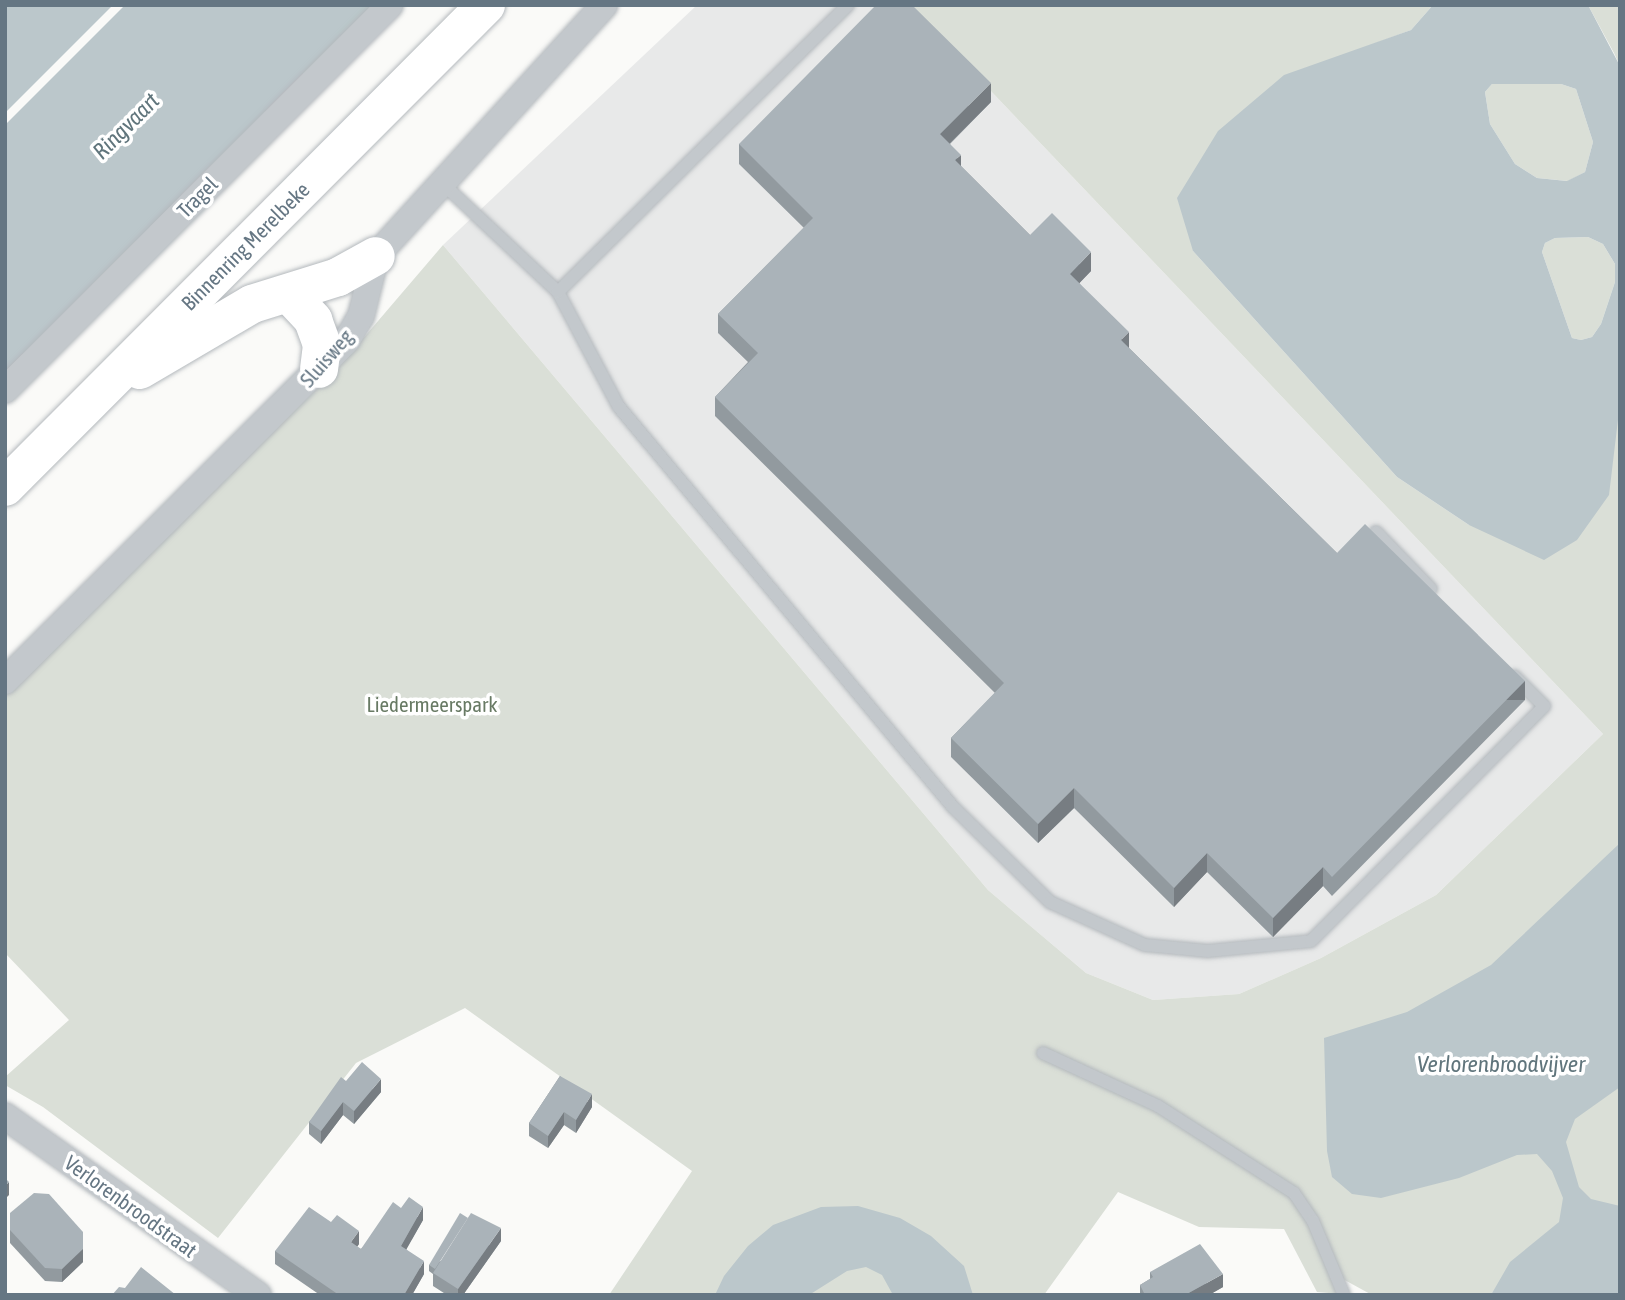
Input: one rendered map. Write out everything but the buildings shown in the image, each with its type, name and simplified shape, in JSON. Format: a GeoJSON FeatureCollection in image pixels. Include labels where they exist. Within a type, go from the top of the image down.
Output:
{"type":"FeatureCollection","features":[{"type":"Feature","properties":{"kind":"highway","name":"Binnenring Merelbeke"},"geometry":{"type":"LineString","coordinates":[[5,487],[486,5]]}},
{"type":"Feature","properties":{"kind":"highway"},"geometry":{"type":"LineString","coordinates":[[95,396],[221,320],[253,304],[291,296],[364,266],[376,256]]}},
{"type":"Feature","properties":{"kind":"highway"},"geometry":{"type":"LineString","coordinates":[[291,296],[313,320],[322,345],[319,369]]}},
{"type":"Feature","properties":{"kind":"street","name":"Tragel"},"geometry":{"type":"LineString","coordinates":[[5,390],[390,5]]}},
{"type":"Feature","properties":{"kind":"street","name":"Sluisweg"},"geometry":{"type":"LineString","coordinates":[[5,681],[347,340],[361,316],[376,256],[604,5]]}},
{"type":"Feature","properties":{"kind":"street","name":"Verlorenbroodstraat"},"geometry":{"type":"LineString","coordinates":[[5,1116],[258,1295]]}},
{"type":"Feature","properties":{"kind":"lane"},"geometry":{"type":"LineString","coordinates":[[558,292],[848,5]]}},
{"type":"Feature","properties":{"kind":"lane"},"geometry":{"type":"LineString","coordinates":[[441,182],[558,292],[619,407],[953,807],[1050,902],[1145,945],[1208,951],[1311,941],[1544,706],[1506,667]]}},
{"type":"Feature","properties":{"kind":"lane"},"geometry":{"type":"LineString","coordinates":[[1376,532],[1441,600]]}},
{"type":"Feature","properties":{"kind":"lane"},"geometry":{"type":"LineString","coordinates":[[1043,1053],[1158,1106],[1294,1193],[1313,1221],[1344,1295]]}},
{"type":"Feature","properties":{"kind":"shaded area"},"geometry":{"type":"Polygon","coordinates":[[[697,5],[909,5],[1603,734],[1436,895],[1321,958],[1239,994],[1153,1000],[1086,973],[988,890],[443,245],[697,5]]]}},
{"type":"Feature","properties":{"kind":"green space","name":"Liedermeerspark"},"geometry":{"type":"Polygon","coordinates":[[[909,5],[1433,5],[1411,30],[1352,52],[1193,251],[1397,477],[1469,525],[1614,425],[1620,403],[1620,1295],[1372,1295],[1341,1278],[1340,1294],[1317,1292],[1284,1229],[1199,1227],[1118,1192],[1044,1295],[609,1295],[692,1171],[465,1008],[356,1063],[218,1238],[43,1107],[5,1085],[5,1077],[69,1020],[5,953],[5,696],[337,369],[443,245],[988,890],[1086,973],[1153,1000],[1239,994],[1321,958],[1436,895],[1603,734],[909,5]]]}},
{"type":"Feature","properties":{"kind":"green space"},"geometry":{"type":"Polygon","coordinates":[[[1588,5],[1620,5],[1620,66],[1614,53],[1588,5]]]}},
{"type":"Feature","properties":{"kind":"green space"},"geometry":{"type":"Polygon","coordinates":[[[1492,84],[1561,84],[1576,89],[1593,142],[1585,172],[1568,181],[1537,178],[1515,164],[1490,124],[1485,92],[1492,84]]]}},
{"type":"Feature","properties":{"kind":"green space"},"geometry":{"type":"Polygon","coordinates":[[[1588,237],[1603,244],[1615,264],[1615,282],[1601,324],[1592,337],[1581,340],[1572,338],[1542,252],[1545,243],[1555,238],[1588,237]]]}},
{"type":"Feature","properties":{"kind":"water"},"geometry":{"type":"Polygon","coordinates":[[[5,5],[113,5],[5,113],[5,5]]]}},
{"type":"Feature","properties":{"kind":"water","name":"Ringvaart"},"geometry":{"type":"Polygon","coordinates":[[[125,5],[374,5],[5,372],[5,125],[125,5]]]}},
{"type":"Feature","properties":{"kind":"water"},"geometry":{"type":"Polygon","coordinates":[[[1433,5],[1588,5],[1620,66],[1620,403],[1609,495],[1577,540],[1544,560],[1469,525],[1397,477],[1193,251],[1177,198],[1218,131],[1284,75],[1411,30],[1433,5]],[[1492,84],[1485,92],[1490,124],[1515,164],[1537,178],[1567,181],[1585,172],[1593,142],[1576,89],[1561,84],[1492,84]],[[1588,237],[1555,238],[1545,243],[1542,252],[1572,338],[1581,340],[1592,337],[1601,324],[1615,282],[1615,264],[1603,244],[1588,237]]]}},
{"type":"Feature","properties":{"kind":"water","name":"Verlorenbroodvijver"},"geometry":{"type":"Polygon","coordinates":[[[1620,843],[1620,1087],[1575,1119],[1566,1142],[1579,1187],[1591,1199],[1620,1206],[1620,1295],[1491,1295],[1510,1262],[1559,1222],[1563,1198],[1552,1171],[1537,1154],[1517,1155],[1459,1178],[1381,1198],[1352,1194],[1332,1177],[1327,1151],[1324,1038],[1407,1012],[1491,965],[1620,843]]]}},
{"type":"Feature","properties":{"kind":"water"},"geometry":{"type":"Polygon","coordinates":[[[858,1206],[900,1218],[931,1236],[964,1266],[973,1295],[893,1295],[882,1275],[866,1267],[847,1271],[809,1295],[715,1295],[724,1276],[748,1246],[773,1225],[821,1207],[858,1206]]]}}]}
